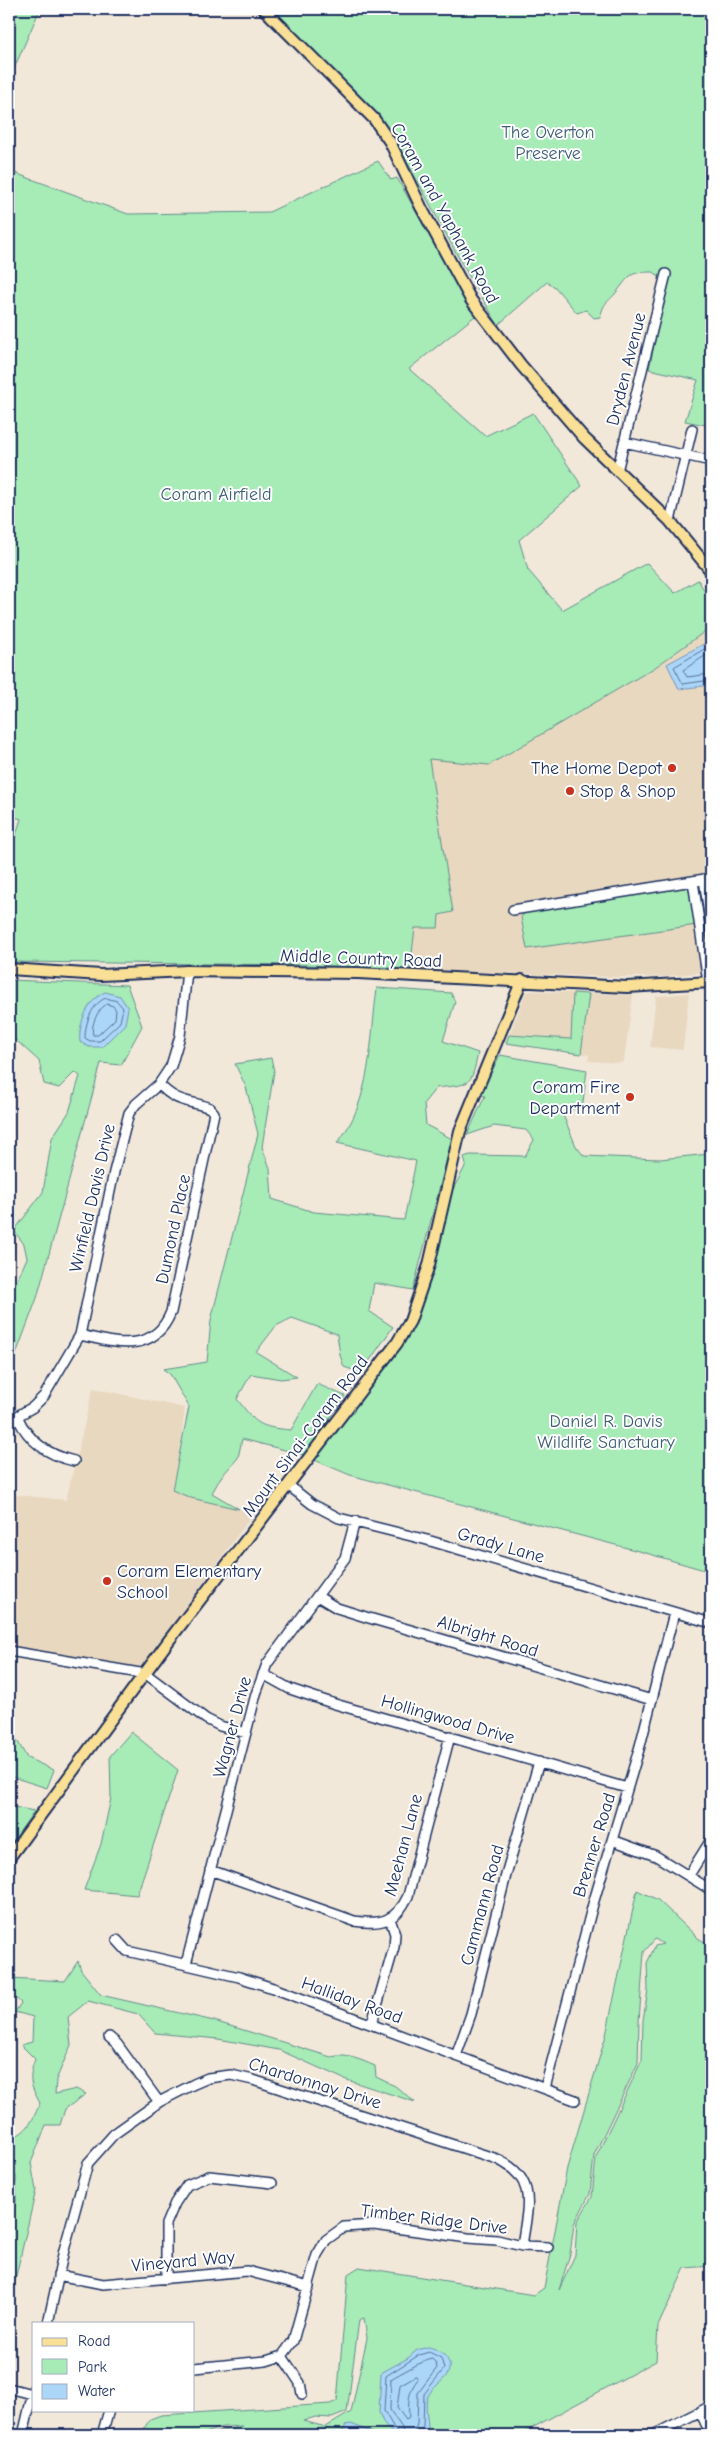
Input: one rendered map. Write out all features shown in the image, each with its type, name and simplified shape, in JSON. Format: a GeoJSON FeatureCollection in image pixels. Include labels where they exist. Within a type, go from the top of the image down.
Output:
{"type":"FeatureCollection","features":[{"type":"Feature","properties":{"kind":"main road","name":"Coram and Yaphank Road"},"geometry":{"type":"LineString","coordinates":[[264,9],[374,119],[390,142],[421,207],[471,300],[549,399],[617,471],[670,521],[711,571]]}},
{"type":"Feature","properties":{"kind":"main road","name":"Middle Country Road"},"geometry":{"type":"LineString","coordinates":[[9,969],[101,975],[187,971],[358,973],[522,980],[627,987],[710,982]]}},
{"type":"Feature","properties":{"kind":"main road","name":"Mount Sinai-Coram Road"},"geometry":{"type":"LineString","coordinates":[[9,1858],[170,1639],[397,1343],[410,1321],[429,1265],[451,1161],[460,1131],[522,980]]}},
{"type":"Feature","properties":{"kind":"street","name":"Dryden Avenue"},"geometry":{"type":"LineString","coordinates":[[617,471],[666,274]]}},
{"type":"Feature","properties":{"kind":"street"},"geometry":{"type":"LineString","coordinates":[[670,521],[692,429]]}},
{"type":"Feature","properties":{"kind":"street"},"geometry":{"type":"LineString","coordinates":[[624,442],[711,461]]}},
{"type":"Feature","properties":{"kind":"street"},"geometry":{"type":"LineString","coordinates":[[514,910],[708,879],[711,928]]}},
{"type":"Feature","properties":{"kind":"street"},"geometry":{"type":"LineString","coordinates":[[693,881],[710,982]]}},
{"type":"Feature","properties":{"kind":"street","name":"Winfield Davis Drive"},"geometry":{"type":"LineString","coordinates":[[13,1419],[44,1396],[80,1335],[114,1172],[129,1113],[136,1104],[159,1084],[172,1066],[180,1036],[187,971]]}},
{"type":"Feature","properties":{"kind":"street","name":"Dumond Place"},"geometry":{"type":"LineString","coordinates":[[80,1335],[118,1343],[142,1341],[162,1328],[171,1312],[214,1113],[210,1108],[174,1097],[159,1084]]}},
{"type":"Feature","properties":{"kind":"street"},"geometry":{"type":"LineString","coordinates":[[13,1419],[45,1451],[74,1461]]}},
{"type":"Feature","properties":{"kind":"street","name":"Grady Lane"},"geometry":{"type":"LineString","coordinates":[[288,1485],[326,1512],[711,1624]]}},
{"type":"Feature","properties":{"kind":"street","name":"Wagner Drive"},"geometry":{"type":"LineString","coordinates":[[186,1964],[263,1674],[267,1664],[345,1558],[355,1521]]}},
{"type":"Feature","properties":{"kind":"street","name":"Albright Road"},"geometry":{"type":"LineString","coordinates":[[317,1596],[337,1608],[362,1616],[652,1700]]}},
{"type":"Feature","properties":{"kind":"street","name":"Brenner Road"},"geometry":{"type":"LineString","coordinates":[[545,2088],[593,1904],[628,1788],[674,1612]]}},
{"type":"Feature","properties":{"kind":"street"},"geometry":{"type":"LineString","coordinates":[[9,1652],[146,1674],[206,1719],[220,1726],[246,1733]]}},
{"type":"Feature","properties":{"kind":"street","name":"Hollingwood Drive"},"geometry":{"type":"LineString","coordinates":[[263,1674],[290,1689],[628,1788]]}},
{"type":"Feature","properties":{"kind":"street","name":"Meehan Lane"},"geometry":{"type":"LineString","coordinates":[[210,1870],[354,1921],[371,1923],[390,1919],[403,1908],[408,1896],[450,1736]]}},
{"type":"Feature","properties":{"kind":"street","name":"Cammann Road"},"geometry":{"type":"LineString","coordinates":[[456,2056],[474,2004],[507,1871],[539,1762]]}},
{"type":"Feature","properties":{"kind":"street"},"geometry":{"type":"LineString","coordinates":[[612,1840],[656,1856],[711,1890]]}},
{"type":"Feature","properties":{"kind":"street"},"geometry":{"type":"LineString","coordinates":[[689,1875],[711,1840]]}},
{"type":"Feature","properties":{"kind":"street"},"geometry":{"type":"LineString","coordinates":[[372,2023],[394,1947],[395,1934],[390,1919]]}},
{"type":"Feature","properties":{"kind":"street","name":"Halliday Road"},"geometry":{"type":"LineString","coordinates":[[117,1940],[127,1951],[248,1979],[372,2023],[575,2100]]}},
{"type":"Feature","properties":{"kind":"street"},"geometry":{"type":"LineString","coordinates":[[109,2037],[117,2044],[159,2102]]}},
{"type":"Feature","properties":{"kind":"street","name":"Chardonnay Drive"},"geometry":{"type":"LineString","coordinates":[[48,2322],[58,2275],[88,2163],[114,2134],[159,2102],[208,2078],[231,2075],[308,2097],[497,2159],[512,2166],[524,2179],[528,2202],[522,2246]]}},
{"type":"Feature","properties":{"kind":"street"},"geometry":{"type":"LineString","coordinates":[[166,2279],[166,2224],[175,2203],[188,2185],[208,2176],[272,2183]]}},
{"type":"Feature","properties":{"kind":"street","name":"Timber Ridge Drive"},"geometry":{"type":"LineString","coordinates":[[282,2356],[293,2341],[310,2287],[317,2255],[326,2240],[344,2227],[356,2224],[497,2240],[522,2246],[548,2247]]}},
{"type":"Feature","properties":{"kind":"street","name":"Vineyard Way"},"geometry":{"type":"LineString","coordinates":[[58,2275],[103,2284],[247,2271],[310,2287]]}},
{"type":"Feature","properties":{"kind":"street"},"geometry":{"type":"LineString","coordinates":[[195,2368],[266,2361],[282,2356],[300,2384],[302,2394]]}},
{"type":"Feature","properties":{"kind":"street"},"geometry":{"type":"LineString","coordinates":[[9,2388],[32,2391]]}},
{"type":"Feature","properties":{"kind":"street"},"geometry":{"type":"LineString","coordinates":[[23,2435],[32,2395]]}},
{"type":"Feature","properties":{"kind":"street"},"geometry":{"type":"LineString","coordinates":[[654,2435],[711,2406]]}},
{"type":"Feature","properties":{"kind":"street"},"geometry":{"type":"LineString","coordinates":[[700,2411],[711,2434]]}},
{"type":"Feature","properties":{"kind":"street"},"geometry":{"type":"LineString","coordinates":[[102,2435],[108,2412]]}},
{"type":"Feature","properties":{"kind":"shaded area"},"geometry":{"type":"Polygon","coordinates":[[[711,627],[711,971],[661,977],[614,977],[411,970],[415,928],[438,928],[439,915],[452,913],[427,757],[489,765],[654,668],[711,627]]]}},
{"type":"Feature","properties":{"kind":"shaded area"},"geometry":{"type":"Polygon","coordinates":[[[526,992],[633,995],[624,1061],[621,1063],[588,1061],[589,1055],[506,1043],[526,992]]]}},
{"type":"Feature","properties":{"kind":"shaded area"},"geometry":{"type":"Polygon","coordinates":[[[689,993],[683,1050],[650,1047],[656,996],[689,993]]]}},
{"type":"Feature","properties":{"kind":"shaded area","name":"Coram Elementary School"},"geometry":{"type":"Polygon","coordinates":[[[93,1388],[185,1408],[176,1487],[253,1514],[142,1667],[9,1647],[9,1494],[66,1500],[93,1388]]]}},
{"type":"Feature","properties":{"kind":"green space"},"geometry":{"type":"Polygon","coordinates":[[[9,9],[40,9],[9,80],[9,9]]]}},
{"type":"Feature","properties":{"kind":"green space","name":"The Overton Preserve"},"geometry":{"type":"Polygon","coordinates":[[[270,9],[711,9],[711,426],[685,421],[698,380],[649,369],[667,285],[654,272],[630,276],[603,308],[600,317],[594,318],[586,310],[577,313],[555,287],[547,282],[498,325],[462,264],[390,130],[270,9]]]}},
{"type":"Feature","properties":{"kind":"green space","name":"Coram Airfield"},"geometry":{"type":"Polygon","coordinates":[[[378,161],[391,180],[397,178],[475,316],[409,369],[485,436],[533,413],[582,486],[519,540],[528,570],[562,610],[647,563],[675,593],[698,580],[711,601],[711,627],[654,668],[489,765],[429,759],[453,912],[439,915],[438,928],[415,928],[410,970],[308,965],[9,962],[9,857],[21,819],[9,815],[9,171],[128,214],[269,212],[378,161]]]}},
{"type":"Feature","properties":{"kind":"green space"},"geometry":{"type":"Polygon","coordinates":[[[692,888],[697,925],[527,949],[521,917],[527,911],[692,888]]]}},
{"type":"Feature","properties":{"kind":"green space"},"geometry":{"type":"Polygon","coordinates":[[[11,980],[127,985],[142,1026],[121,1065],[101,1063],[37,1298],[12,1365],[9,1366],[9,1298],[27,1258],[24,1244],[14,1231],[43,1192],[52,1138],[69,1112],[80,1076],[75,1072],[59,1088],[44,1084],[39,1061],[9,1034],[11,980]]]}},
{"type":"Feature","properties":{"kind":"green space"},"geometry":{"type":"Polygon","coordinates":[[[377,988],[451,993],[455,1002],[443,1041],[478,1053],[473,1073],[467,1082],[456,1086],[436,1088],[424,1103],[426,1125],[452,1139],[413,1290],[374,1283],[369,1311],[393,1327],[361,1373],[344,1367],[337,1334],[292,1318],[276,1326],[256,1352],[297,1377],[281,1379],[251,1374],[237,1399],[249,1414],[265,1426],[291,1430],[317,1384],[345,1396],[304,1455],[242,1439],[238,1458],[221,1477],[212,1493],[239,1509],[191,1498],[172,1490],[189,1407],[170,1374],[163,1369],[207,1362],[211,1320],[258,1134],[246,1087],[235,1064],[271,1058],[274,1071],[262,1147],[270,1168],[272,1199],[314,1212],[404,1220],[416,1161],[337,1143],[357,1109],[363,1089],[368,1069],[377,988]]]}},
{"type":"Feature","properties":{"kind":"green space"},"geometry":{"type":"Polygon","coordinates":[[[573,993],[589,994],[581,1054],[506,1043],[509,1035],[571,1039],[573,993]]]}},
{"type":"Feature","properties":{"kind":"green space","name":"Daniel R. Davis Wildlife Sanctuary"},"geometry":{"type":"Polygon","coordinates":[[[500,1055],[587,1070],[582,1110],[560,1108],[576,1146],[584,1156],[660,1159],[709,1154],[711,1152],[711,1572],[350,1475],[312,1459],[407,1334],[411,1334],[427,1289],[452,1191],[466,1165],[464,1157],[470,1155],[525,1156],[534,1140],[526,1130],[494,1126],[467,1135],[485,1096],[480,1095],[500,1055]]]}},
{"type":"Feature","properties":{"kind":"green space"},"geometry":{"type":"Polygon","coordinates":[[[131,1732],[178,1770],[137,1895],[84,1890],[101,1844],[111,1798],[110,1756],[131,1732]]]}},
{"type":"Feature","properties":{"kind":"green space"},"geometry":{"type":"Polygon","coordinates":[[[9,1734],[18,1742],[27,1758],[54,1770],[47,1788],[9,1776],[9,1734]]]}},
{"type":"Feature","properties":{"kind":"green space"},"geometry":{"type":"Polygon","coordinates":[[[9,1806],[34,1811],[9,1847],[9,1806]]]}},
{"type":"Feature","properties":{"kind":"green space"},"geometry":{"type":"Polygon","coordinates":[[[637,1890],[658,1900],[698,1938],[711,1946],[711,2266],[685,2268],[658,2326],[656,2361],[519,2435],[205,2435],[242,2426],[222,2427],[200,2435],[140,2435],[150,2419],[161,2415],[330,2404],[337,2401],[348,2274],[359,2267],[534,2295],[544,2288],[567,2168],[606,2035],[637,1890]],[[655,1939],[644,1952],[638,2063],[594,2155],[590,2194],[574,2224],[570,2254],[559,2290],[575,2255],[577,2222],[592,2197],[596,2157],[642,2060],[643,2020],[648,1990],[647,1963],[655,1946],[663,1944],[655,1939]],[[364,2318],[359,2320],[347,2412],[332,2418],[315,2417],[303,2421],[326,2427],[351,2412],[367,2338],[364,2318]]]}},
{"type":"Feature","properties":{"kind":"green space"},"geometry":{"type":"Polygon","coordinates":[[[78,1961],[81,1970],[101,1995],[214,2021],[331,2057],[342,2056],[359,2059],[375,2066],[376,2077],[395,2086],[415,2102],[344,2079],[279,2050],[218,2039],[155,2033],[138,2014],[88,2001],[68,2017],[71,2045],[56,2080],[55,2094],[76,2089],[86,2094],[65,2109],[60,2125],[46,2125],[31,2163],[36,2190],[9,2306],[9,2208],[16,2204],[16,2176],[9,2163],[9,2137],[21,2133],[29,2125],[40,2103],[31,2082],[31,2072],[35,2059],[21,2045],[32,2042],[33,2017],[15,2012],[21,2003],[9,1992],[9,1978],[65,1981],[78,1961]]]}},
{"type":"Feature","properties":{"kind":"water"},"geometry":{"type":"Polygon","coordinates":[[[711,640],[711,685],[679,689],[667,664],[711,640]]]}},
{"type":"Feature","properties":{"kind":"water"},"geometry":{"type":"Polygon","coordinates":[[[105,992],[120,996],[128,1008],[125,1024],[102,1047],[89,1047],[80,1042],[81,1027],[85,1013],[89,1006],[105,992]]]}},
{"type":"Feature","properties":{"kind":"water"},"geometry":{"type":"Polygon","coordinates":[[[428,2347],[438,2350],[445,2356],[448,2361],[449,2370],[447,2375],[428,2396],[426,2408],[428,2428],[421,2435],[394,2435],[383,2422],[379,2412],[381,2373],[408,2358],[417,2350],[428,2347]]]}},
{"type":"Feature","properties":{"kind":"water"},"geometry":{"type":"Polygon","coordinates":[[[351,2424],[379,2435],[341,2435],[346,2425],[351,2424]]]}},
{"type":"Feature","properties":{"kind":"place","name":"The Home Depot"},"geometry":{"type":"Point","coordinates":[672,768]}},
{"type":"Feature","properties":{"kind":"place","name":"Stop & Shop"},"geometry":{"type":"Point","coordinates":[570,791]}},
{"type":"Feature","properties":{"kind":"place","name":"Coram Fire Department"},"geometry":{"type":"Point","coordinates":[630,1097]}},
{"type":"Feature","properties":{"kind":"place","name":"Coram Elementary School"},"geometry":{"type":"Point","coordinates":[107,1581]}}]}
